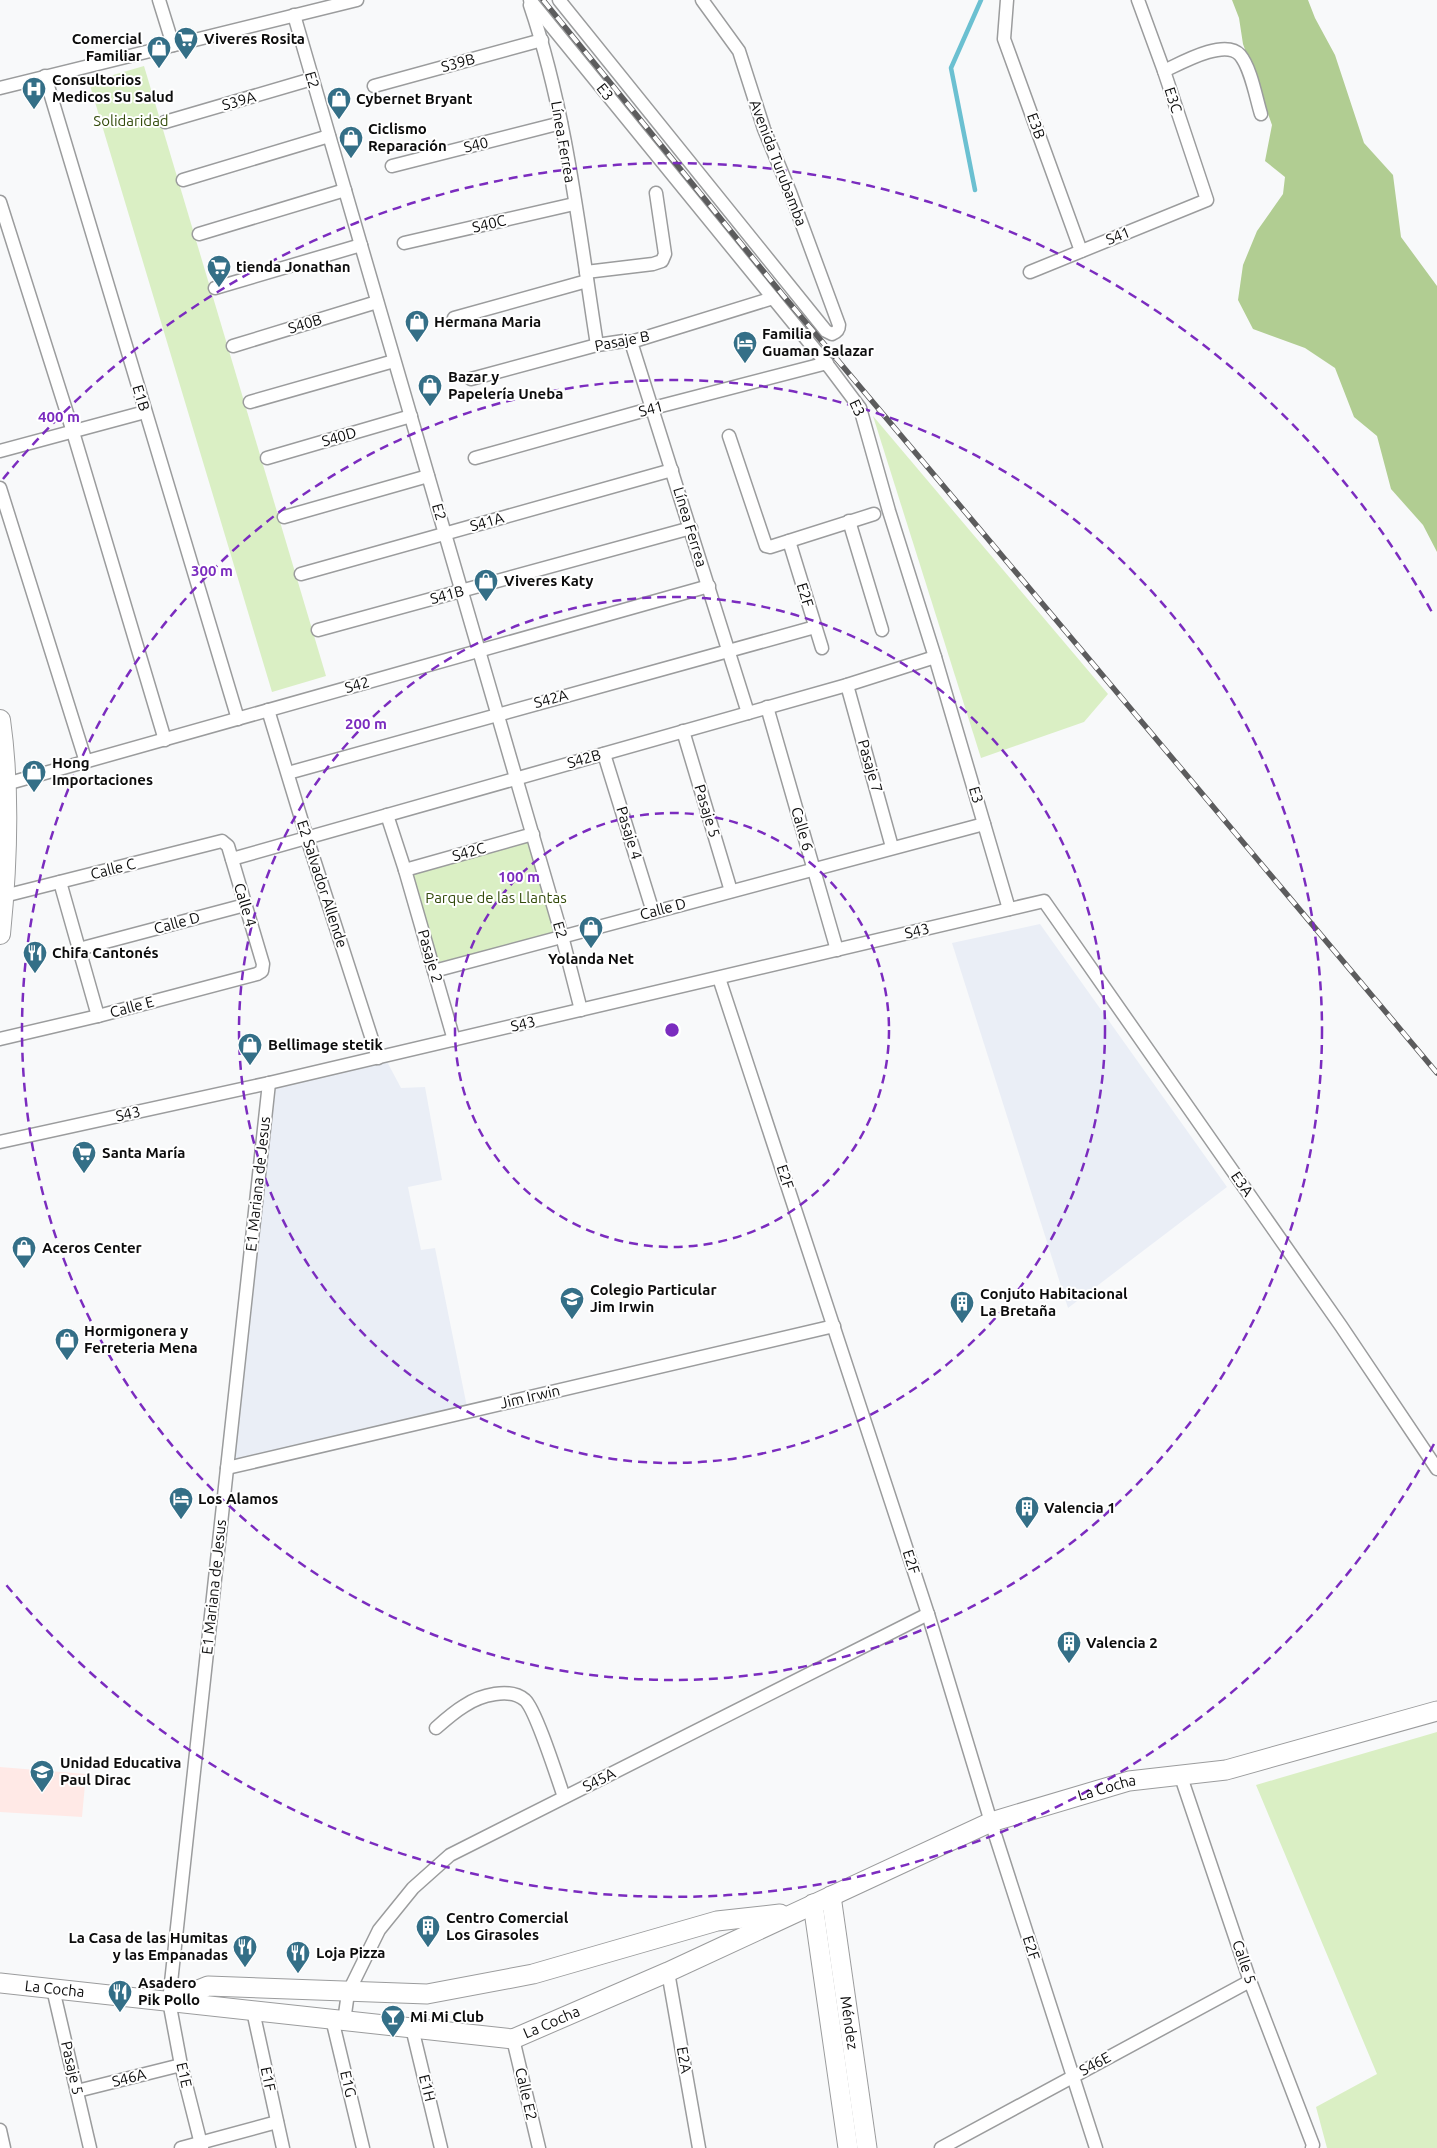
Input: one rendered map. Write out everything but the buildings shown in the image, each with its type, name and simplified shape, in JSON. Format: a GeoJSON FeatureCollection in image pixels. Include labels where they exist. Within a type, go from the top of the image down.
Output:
{"type":"FeatureCollection","features":[{"type":"Feature","properties":{"kind":"main road"},"geometry":{"type":"LineString","coordinates":[[0,720],[6,784],[4,896],[0,934]]}},
{"type":"Feature","properties":{"kind":"street"},"geometry":{"type":"LineString","coordinates":[[159,0],[173,45]]}},
{"type":"Feature","properties":{"kind":"street"},"geometry":{"type":"LineString","coordinates":[[0,88],[357,0]]}},
{"type":"Feature","properties":{"kind":"street","name":"Línea Ferrea"},"geometry":{"type":"LineString","coordinates":[[529,0],[542,40],[561,123],[597,345]]}},
{"type":"Feature","properties":{"kind":"street","name":"E3"},"geometry":{"type":"LineString","coordinates":[[529,0],[826,363],[860,408],[889,511],[935,657],[1009,909]]}},
{"type":"Feature","properties":{"kind":"street","name":"Avenida Turubamba"},"geometry":{"type":"LineString","coordinates":[[559,0],[826,330],[832,334],[836,333],[839,325],[790,192],[764,129],[739,51],[702,0]]}},
{"type":"Feature","properties":{"kind":"street","name":"E3B"},"geometry":{"type":"LineString","coordinates":[[1008,0],[1004,39],[1081,251]]}},
{"type":"Feature","properties":{"kind":"street","name":"E3C"},"geometry":{"type":"LineString","coordinates":[[1138,0],[1207,200]]}},
{"type":"Feature","properties":{"kind":"street","name":"E2"},"geometry":{"type":"LineString","coordinates":[[294,15],[533,834],[581,1010]]}},
{"type":"Feature","properties":{"kind":"street","name":"S39B"},"geometry":{"type":"LineString","coordinates":[[374,86],[542,40]]}},
{"type":"Feature","properties":{"kind":"street"},"geometry":{"type":"LineString","coordinates":[[1164,71],[1222,48],[1233,50],[1241,56],[1248,71],[1261,114]]}},
{"type":"Feature","properties":{"kind":"street","name":"E1B"},"geometry":{"type":"LineString","coordinates":[[45,76],[238,719]]}},
{"type":"Feature","properties":{"kind":"street","name":"S39A"},"geometry":{"type":"LineString","coordinates":[[165,122],[312,79]]}},
{"type":"Feature","properties":{"kind":"street","name":"S40"},"geometry":{"type":"LineString","coordinates":[[392,166],[561,123]]}},
{"type":"Feature","properties":{"kind":"street"},"geometry":{"type":"LineString","coordinates":[[183,180],[329,136]]}},
{"type":"Feature","properties":{"kind":"street"},"geometry":{"type":"LineString","coordinates":[[199,234],[344,190]]}},
{"type":"Feature","properties":{"kind":"street"},"geometry":{"type":"LineString","coordinates":[[454,318],[586,277],[653,264],[662,260],[665,254],[656,193]]}},
{"type":"Feature","properties":{"kind":"street","name":"S41"},"geometry":{"type":"LineString","coordinates":[[1030,272],[1207,200]]}},
{"type":"Feature","properties":{"kind":"street"},"geometry":{"type":"LineString","coordinates":[[0,202],[73,432],[165,740]]}},
{"type":"Feature","properties":{"kind":"street","name":"S40C"},"geometry":{"type":"LineString","coordinates":[[404,243],[574,204]]}},
{"type":"Feature","properties":{"kind":"street"},"geometry":{"type":"LineString","coordinates":[[215,288],[361,246]]}},
{"type":"Feature","properties":{"kind":"street","name":"Pasaje B"},"geometry":{"type":"LineString","coordinates":[[471,378],[597,345],[624,341],[631,342],[772,298]]}},
{"type":"Feature","properties":{"kind":"street","name":"S40B"},"geometry":{"type":"LineString","coordinates":[[233,346],[377,302]]}},
{"type":"Feature","properties":{"kind":"street","name":"Línea Ferrea"},"geometry":{"type":"LineString","coordinates":[[631,342],[748,713]]}},
{"type":"Feature","properties":{"kind":"street"},"geometry":{"type":"LineString","coordinates":[[250,402],[394,361]]}},
{"type":"Feature","properties":{"kind":"street","name":"S41"},"geometry":{"type":"LineString","coordinates":[[475,458],[653,408],[826,363]]}},
{"type":"Feature","properties":{"kind":"street"},"geometry":{"type":"LineString","coordinates":[[0,451],[145,412]]}},
{"type":"Feature","properties":{"kind":"street","name":"S40D"},"geometry":{"type":"LineString","coordinates":[[267,458],[411,416]]}},
{"type":"Feature","properties":{"kind":"street"},"geometry":{"type":"LineString","coordinates":[[729,436],[763,542],[766,546],[770,547],[874,514]]}},
{"type":"Feature","properties":{"kind":"street","name":"S41A"},"geometry":{"type":"LineString","coordinates":[[301,574],[672,470]]}},
{"type":"Feature","properties":{"kind":"street"},"geometry":{"type":"LineString","coordinates":[[284,517],[428,476]]}},
{"type":"Feature","properties":{"kind":"street"},"geometry":{"type":"LineString","coordinates":[[0,488],[86,762]]}},
{"type":"Feature","properties":{"kind":"street"},"geometry":{"type":"LineString","coordinates":[[849,521],[882,630]]}},
{"type":"Feature","properties":{"kind":"street","name":"S41B"},"geometry":{"type":"LineString","coordinates":[[318,630],[691,528]]}},
{"type":"Feature","properties":{"kind":"street","name":"E2F"},"geometry":{"type":"LineString","coordinates":[[789,541],[822,648]]}},
{"type":"Feature","properties":{"kind":"street","name":"S42"},"geometry":{"type":"LineString","coordinates":[[6,784],[709,586]]}},
{"type":"Feature","properties":{"kind":"street","name":"S42A"},"geometry":{"type":"LineString","coordinates":[[288,773],[815,627]]}},
{"type":"Feature","properties":{"kind":"street","name":"S42B"},"geometry":{"type":"LineString","coordinates":[[232,860],[847,685],[935,657]]}},
{"type":"Feature","properties":{"kind":"street","name":"Pasaje 7"},"geometry":{"type":"LineString","coordinates":[[847,685],[892,847]]}},
{"type":"Feature","properties":{"kind":"street","name":"Calle 6"},"geometry":{"type":"LineString","coordinates":[[767,708],[837,950]]}},
{"type":"Feature","properties":{"kind":"street","name":"E2 Salvador Allende"},"geometry":{"type":"LineString","coordinates":[[268,710],[378,1058]]}},
{"type":"Feature","properties":{"kind":"street","name":"Pasaje 5"},"geometry":{"type":"LineString","coordinates":[[684,731],[731,890]]}},
{"type":"Feature","properties":{"kind":"street","name":"Pasaje 4"},"geometry":{"type":"LineString","coordinates":[[604,754],[653,912]]}},
{"type":"Feature","properties":{"kind":"street","name":"Pasaje 2"},"geometry":{"type":"LineString","coordinates":[[387,816],[405,870],[454,1040]]}},
{"type":"Feature","properties":{"kind":"street","name":"Calle D"},"geometry":{"type":"LineString","coordinates":[[434,970],[984,824]]}},
{"type":"Feature","properties":{"kind":"street","name":"S42C"},"geometry":{"type":"LineString","coordinates":[[405,870],[533,834]]}},
{"type":"Feature","properties":{"kind":"street","name":"Calle C"},"geometry":{"type":"LineString","coordinates":[[4,896],[222,841]]}},
{"type":"Feature","properties":{"kind":"street","name":"Calle 4"},"geometry":{"type":"LineString","coordinates":[[222,841],[228,846],[263,964],[262,971]]}},
{"type":"Feature","properties":{"kind":"street"},"geometry":{"type":"LineString","coordinates":[[60,882],[98,1016]]}},
{"type":"Feature","properties":{"kind":"street","name":"S43"},"geometry":{"type":"LineString","coordinates":[[0,1142],[378,1058],[1044,901]]}},
{"type":"Feature","properties":{"kind":"street","name":"E3A"},"geometry":{"type":"LineString","coordinates":[[1044,901],[1341,1326],[1437,1469]]}},
{"type":"Feature","properties":{"kind":"street","name":"Calle D"},"geometry":{"type":"LineString","coordinates":[[79,949],[245,905]]}},
{"type":"Feature","properties":{"kind":"street","name":"Calle E"},"geometry":{"type":"LineString","coordinates":[[0,1039],[98,1016],[258,974],[262,971]]}},
{"type":"Feature","properties":{"kind":"street","name":"E2F"},"geometry":{"type":"LineString","coordinates":[[719,978],[928,1614],[991,1822],[1096,2148]]}},
{"type":"Feature","properties":{"kind":"street","name":"E1 Mariana de Jesus"},"geometry":{"type":"LineString","coordinates":[[170,2002],[269,1083]]}},
{"type":"Feature","properties":{"kind":"street","name":"Jim Irwin"},"geometry":{"type":"LineString","coordinates":[[227,1468],[834,1326]]}},
{"type":"Feature","properties":{"kind":"street","name":"S45A"},"geometry":{"type":"LineString","coordinates":[[338,2020],[348,1993],[379,1930],[413,1888],[450,1855],[928,1614]]}},
{"type":"Feature","properties":{"kind":"street"},"geometry":{"type":"LineString","coordinates":[[436,1728],[464,1705],[490,1696],[514,1693],[527,1701],[538,1725],[564,1797]]}},
{"type":"Feature","properties":{"kind":"street","name":"La Cocha"},"geometry":{"type":"LineString","coordinates":[[0,1983],[513,2039],[668,1972],[991,1822],[1129,1781],[1226,1770],[1437,1711]]}},
{"type":"Feature","properties":{"kind":"street","name":"Calle 5"},"geometry":{"type":"LineString","coordinates":[[1180,1774],[1250,1981],[1313,2145],[1312,2148]]}},
{"type":"Feature","properties":{"kind":"street","name":"Méndez"},"geometry":{"type":"LineString","coordinates":[[830,1896],[868,2148]]}},
{"type":"Feature","properties":{"kind":"street","name":"Méndez"},"geometry":{"type":"LineString","coordinates":[[813,1904],[848,2148]]}},
{"type":"Feature","properties":{"kind":"street","name":"La Cocha"},"geometry":{"type":"LineString","coordinates":[[170,2002],[208,1986],[348,1993],[427,1994],[532,1974],[717,1921],[794,1913]]}},
{"type":"Feature","properties":{"kind":"street","name":"E2A"},"geometry":{"type":"LineString","coordinates":[[668,1972],[700,2148]]}},
{"type":"Feature","properties":{"kind":"street","name":"S46E"},"geometry":{"type":"LineString","coordinates":[[941,2148],[1250,1981]]}},
{"type":"Feature","properties":{"kind":"street","name":"Pasaje 5"},"geometry":{"type":"LineString","coordinates":[[53,1989],[90,2148]]}},
{"type":"Feature","properties":{"kind":"street","name":"E1E"},"geometry":{"type":"LineString","coordinates":[[170,2002],[181,2065],[201,2146]]}},
{"type":"Feature","properties":{"kind":"street","name":"E1F"},"geometry":{"type":"LineString","coordinates":[[253,2011],[283,2148]]}},
{"type":"Feature","properties":{"kind":"street","name":"E1G"},"geometry":{"type":"LineString","coordinates":[[338,2020],[363,2148]]}},
{"type":"Feature","properties":{"kind":"street","name":"E1H"},"geometry":{"type":"LineString","coordinates":[[412,2028],[441,2148]]}},
{"type":"Feature","properties":{"kind":"street","name":"Calle E2"},"geometry":{"type":"LineString","coordinates":[[513,2039],[539,2148]]}},
{"type":"Feature","properties":{"kind":"street","name":"S46A"},"geometry":{"type":"LineString","coordinates":[[77,2091],[181,2065]]}},
{"type":"Feature","properties":{"kind":"street"},"geometry":{"type":"LineString","coordinates":[[181,2148],[201,2146],[277,2122]]}},
{"type":"Feature","properties":{"kind":"street"},"geometry":{"type":"LineString","coordinates":[[0,2130],[4,2148]]}},
{"type":"Feature","properties":{"kind":"shaded area"},"geometry":{"type":"Polygon","coordinates":[[[1040,924],[1227,1187],[1068,1308],[952,943],[1040,924]]]}},
{"type":"Feature","properties":{"kind":"shaded area"},"geometry":{"type":"Polygon","coordinates":[[[384,1056],[401,1088],[425,1087],[442,1180],[408,1187],[421,1250],[435,1248],[468,1412],[227,1468],[269,1083],[384,1056]]]}},
{"type":"Feature","properties":{"kind":"shaded area","name":"Unidad Educativa Paul Dirac"},"geometry":{"type":"Polygon","coordinates":[[[0,1767],[86,1774],[82,1817],[0,1812],[0,1767]]]}},
{"type":"Feature","properties":{"kind":"green space"},"geometry":{"type":"Polygon","coordinates":[[[1232,0],[1308,0],[1315,18],[1335,55],[1364,143],[1393,175],[1401,237],[1437,286],[1437,552],[1423,525],[1391,489],[1377,436],[1354,417],[1335,368],[1305,348],[1253,329],[1238,300],[1243,265],[1257,231],[1283,194],[1285,177],[1265,161],[1272,125],[1243,44],[1239,18],[1232,0]]]}},
{"type":"Feature","properties":{"kind":"green space","name":"Solidaridad"},"geometry":{"type":"Polygon","coordinates":[[[144,66],[326,676],[272,692],[89,82],[144,66]]]}},
{"type":"Feature","properties":{"kind":"green space"},"geometry":{"type":"Polygon","coordinates":[[[873,416],[1108,694],[1084,722],[981,758],[873,416]]]}},
{"type":"Feature","properties":{"kind":"green space","name":"Parque de las Llantas"},"geometry":{"type":"Polygon","coordinates":[[[530,840],[557,932],[432,964],[411,873],[530,840]]]}},
{"type":"Feature","properties":{"kind":"green space"},"geometry":{"type":"Polygon","coordinates":[[[1437,1732],[1437,2148],[1327,2148],[1316,2107],[1377,2074],[1256,1785],[1437,1732]]]}},
{"type":"Feature","properties":{"kind":"waterway"},"geometry":{"type":"LineString","coordinates":[[975,190],[951,68],[981,0]]}},
{"type":"Feature","properties":{"kind":"railway"},"geometry":{"type":"LineString","coordinates":[[543,0],[782,294],[1437,1073]]}},
{"type":"Feature","properties":{"kind":"place","name":"Viveres Rosita"},"geometry":{"type":"Point","coordinates":[186,60]}},
{"type":"Feature","properties":{"kind":"place","name":"Comercial Familiar"},"geometry":{"type":"Point","coordinates":[159,69]}},
{"type":"Feature","properties":{"kind":"place","name":"Consultorios Medicos Su Salud"},"geometry":{"type":"Point","coordinates":[34,110]}},
{"type":"Feature","properties":{"kind":"place","name":"Cybernet Bryant"},"geometry":{"type":"Point","coordinates":[339,120]}},
{"type":"Feature","properties":{"kind":"place","name":"Ciclismo Reparación"},"geometry":{"type":"Point","coordinates":[351,159]}},
{"type":"Feature","properties":{"kind":"place","name":"tienda Jonathan"},"geometry":{"type":"Point","coordinates":[219,288]}},
{"type":"Feature","properties":{"kind":"place","name":"Hermana Maria"},"geometry":{"type":"Point","coordinates":[417,343]}},
{"type":"Feature","properties":{"kind":"place","name":"Familia Guaman Salazar"},"geometry":{"type":"Point","coordinates":[745,364]}},
{"type":"Feature","properties":{"kind":"place","name":"Bazar y Papelería Uneba"},"geometry":{"type":"Point","coordinates":[430,407]}},
{"type":"Feature","properties":{"kind":"place","name":"Viveres Katy"},"geometry":{"type":"Point","coordinates":[486,602]}},
{"type":"Feature","properties":{"kind":"place","name":"Hong Importaciones"},"geometry":{"type":"Point","coordinates":[34,793]}},
{"type":"Feature","properties":{"kind":"place","name":"Yolanda Net"},"geometry":{"type":"Point","coordinates":[591,949]}},
{"type":"Feature","properties":{"kind":"place","name":"Chifa Cantonés"},"geometry":{"type":"Point","coordinates":[35,974]}},
{"type":"Feature","properties":{"kind":"place","name":"Bellimage stetik"},"geometry":{"type":"Point","coordinates":[250,1066]}},
{"type":"Feature","properties":{"kind":"place","name":"Santa María"},"geometry":{"type":"Point","coordinates":[84,1174]}},
{"type":"Feature","properties":{"kind":"place","name":"Aceros Center"},"geometry":{"type":"Point","coordinates":[24,1269]}},
{"type":"Feature","properties":{"kind":"place","name":"Colegio Particular Jim Irwin"},"geometry":{"type":"Point","coordinates":[572,1320]}},
{"type":"Feature","properties":{"kind":"place","name":"Conjuto Habitacional La Bretaña"},"geometry":{"type":"Point","coordinates":[962,1324]}},
{"type":"Feature","properties":{"kind":"place","name":"Hormigonera y Ferreteria Mena"},"geometry":{"type":"Point","coordinates":[67,1361]}},
{"type":"Feature","properties":{"kind":"place","name":"Los Alamos"},"geometry":{"type":"Point","coordinates":[181,1520]}},
{"type":"Feature","properties":{"kind":"place","name":"Valencia 1"},"geometry":{"type":"Point","coordinates":[1027,1529]}},
{"type":"Feature","properties":{"kind":"place","name":"Valencia 2"},"geometry":{"type":"Point","coordinates":[1069,1664]}},
{"type":"Feature","properties":{"kind":"place","name":"Unidad Educativa Paul Dirac"},"geometry":{"type":"Point","coordinates":[42,1793]}},
{"type":"Feature","properties":{"kind":"place","name":"Centro Comercial Los Girasoles"},"geometry":{"type":"Point","coordinates":[428,1948]}},
{"type":"Feature","properties":{"kind":"place","name":"La Casa de las Humitas y las Empanadas"},"geometry":{"type":"Point","coordinates":[245,1968]}},
{"type":"Feature","properties":{"kind":"place","name":"Loja Pizza"},"geometry":{"type":"Point","coordinates":[298,1974]}},
{"type":"Feature","properties":{"kind":"place","name":"Asadero Pik Pollo"},"geometry":{"type":"Point","coordinates":[120,2013]}},
{"type":"Feature","properties":{"kind":"place","name":"Mi Mi Club"},"geometry":{"type":"Point","coordinates":[393,2038]}}]}
